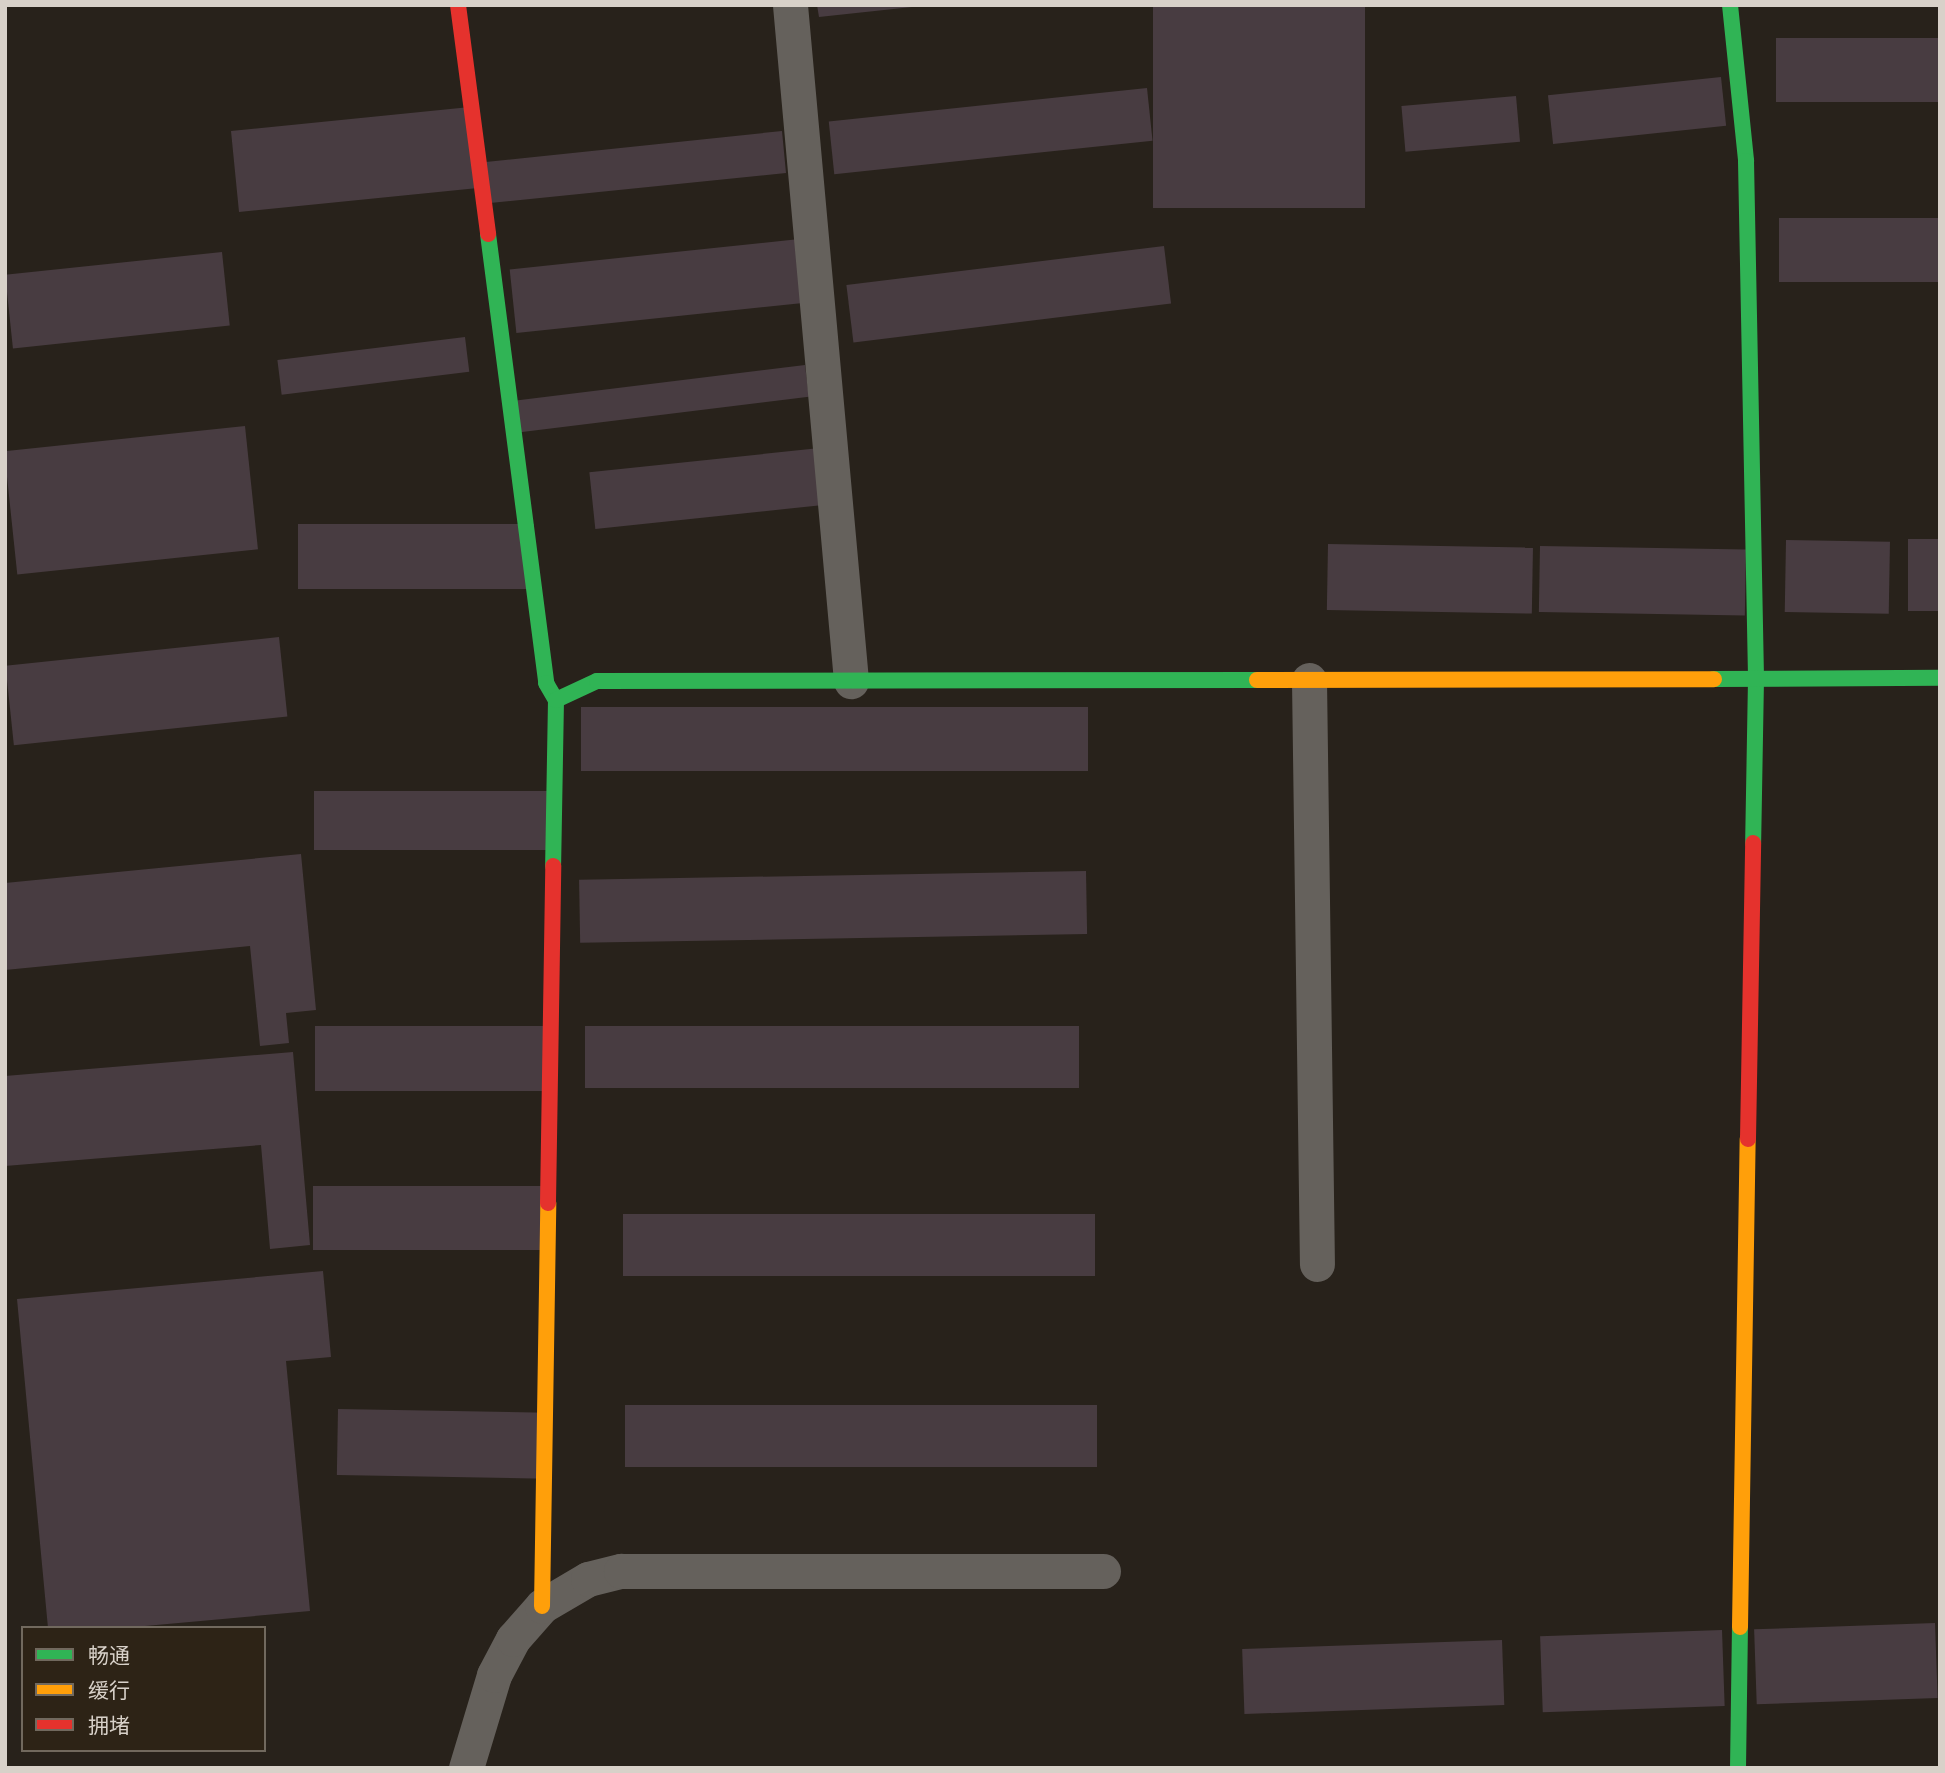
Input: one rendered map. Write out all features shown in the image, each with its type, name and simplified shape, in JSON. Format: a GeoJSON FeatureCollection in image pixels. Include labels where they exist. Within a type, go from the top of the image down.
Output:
{"type":"FeatureCollection","features":[{"type":"Feature","properties":{"kind":"street"},"geometry":{"type":"LineString","coordinates":[[458,5],[546,683],[556,701],[542,1606]]}},
{"type":"Feature","properties":{"kind":"street"},"geometry":{"type":"LineString","coordinates":[[790,5],[851,681]]}},
{"type":"Feature","properties":{"kind":"street"},"geometry":{"type":"LineString","coordinates":[[1730,5],[1746,160],[1756,679],[1738,1768]]}},
{"type":"Feature","properties":{"kind":"street"},"geometry":{"type":"LineString","coordinates":[[556,701],[597,681],[1940,678]]}},
{"type":"Feature","properties":{"kind":"street"},"geometry":{"type":"LineString","coordinates":[[1309,680],[1317,1264]]}},
{"type":"Feature","properties":{"kind":"street"},"geometry":{"type":"LineString","coordinates":[[466,1768],[494,1675],[513,1639],[542,1606],[588,1579],[621,1571],[1103,1570]]}},
{"type":"Feature","properties":{"kind":"building"},"geometry":{"type":"Polygon","coordinates":[[[817,5],[912,5],[912,7],[819,17],[817,5]]]}},
{"type":"Feature","properties":{"kind":"building"},"geometry":{"type":"Polygon","coordinates":[[[1153,5],[1365,5],[1365,208],[1153,208],[1153,5]]]}},
{"type":"Feature","properties":{"kind":"building"},"geometry":{"type":"Polygon","coordinates":[[[1776,38],[1940,38],[1940,102],[1776,102],[1776,38]]]}},
{"type":"Feature","properties":{"kind":"building"},"geometry":{"type":"Polygon","coordinates":[[[1721,77],[1726,126],[1553,144],[1548,95],[1721,77]]]}},
{"type":"Feature","properties":{"kind":"building"},"geometry":{"type":"Polygon","coordinates":[[[1147,88],[1153,141],[834,174],[829,121],[1147,88]]]}},
{"type":"Feature","properties":{"kind":"building"},"geometry":{"type":"Polygon","coordinates":[[[1516,96],[1520,142],[1405,152],[1401,106],[1516,96]]]}},
{"type":"Feature","properties":{"kind":"building"},"geometry":{"type":"Polygon","coordinates":[[[470,107],[476,163],[782,131],[786,173],[480,204],[478,188],[239,212],[231,131],[470,107]]]}},
{"type":"Feature","properties":{"kind":"building"},"geometry":{"type":"Polygon","coordinates":[[[1779,218],[1940,218],[1940,282],[1779,282],[1779,218]]]}},
{"type":"Feature","properties":{"kind":"building"},"geometry":{"type":"Polygon","coordinates":[[[818,237],[825,301],[516,333],[510,269],[818,237]]]}},
{"type":"Feature","properties":{"kind":"building"},"geometry":{"type":"Polygon","coordinates":[[[1164,246],[1171,304],[853,343],[846,285],[1164,246]]]}},
{"type":"Feature","properties":{"kind":"building"},"geometry":{"type":"Polygon","coordinates":[[[222,252],[230,326],[13,348],[5,275],[222,252]]]}},
{"type":"Feature","properties":{"kind":"building"},"geometry":{"type":"Polygon","coordinates":[[[465,337],[469,372],[282,395],[277,360],[465,337]]]}},
{"type":"Feature","properties":{"kind":"building"},"geometry":{"type":"Polygon","coordinates":[[[805,365],[809,397],[518,432],[514,401],[805,365]]]}},
{"type":"Feature","properties":{"kind":"building"},"geometry":{"type":"Polygon","coordinates":[[[245,426],[258,549],[17,575],[5,451],[245,426]]]}},
{"type":"Feature","properties":{"kind":"building"},"geometry":{"type":"Polygon","coordinates":[[[839,446],[845,503],[595,529],[589,472],[839,446]]]}},
{"type":"Feature","properties":{"kind":"building"},"geometry":{"type":"Polygon","coordinates":[[[298,524],[534,524],[534,589],[298,589],[298,524]]]}},
{"type":"Feature","properties":{"kind":"building"},"geometry":{"type":"Polygon","coordinates":[[[1908,539],[1940,539],[1940,611],[1908,611],[1908,539]]]}},
{"type":"Feature","properties":{"kind":"building"},"geometry":{"type":"Polygon","coordinates":[[[1786,540],[1890,542],[1889,614],[1785,612],[1786,540]]]}},
{"type":"Feature","properties":{"kind":"building"},"geometry":{"type":"Polygon","coordinates":[[[1328,544],[1533,548],[1532,614],[1327,610],[1328,544]]]}},
{"type":"Feature","properties":{"kind":"building"},"geometry":{"type":"Polygon","coordinates":[[[1540,546],[1746,550],[1745,616],[1539,612],[1540,546]]]}},
{"type":"Feature","properties":{"kind":"building"},"geometry":{"type":"Polygon","coordinates":[[[279,637],[287,717],[14,745],[6,666],[279,637]]]}},
{"type":"Feature","properties":{"kind":"building"},"geometry":{"type":"Polygon","coordinates":[[[581,707],[1088,707],[1088,771],[581,771],[581,707]]]}},
{"type":"Feature","properties":{"kind":"building"},"geometry":{"type":"Polygon","coordinates":[[[314,791],[550,791],[550,850],[314,850],[314,791]]]}},
{"type":"Feature","properties":{"kind":"building"},"geometry":{"type":"Polygon","coordinates":[[[301,854],[316,1010],[286,1013],[289,1043],[260,1046],[250,946],[5,970],[5,883],[301,854]]]}},
{"type":"Feature","properties":{"kind":"building"},"geometry":{"type":"Polygon","coordinates":[[[1086,871],[1087,934],[580,943],[579,880],[1086,871]]]}},
{"type":"Feature","properties":{"kind":"building"},"geometry":{"type":"Polygon","coordinates":[[[315,1026],[551,1026],[551,1091],[315,1091],[315,1026]]]}},
{"type":"Feature","properties":{"kind":"building"},"geometry":{"type":"Polygon","coordinates":[[[585,1026],[1079,1026],[1079,1088],[585,1088],[585,1026]]]}},
{"type":"Feature","properties":{"kind":"building"},"geometry":{"type":"Polygon","coordinates":[[[293,1052],[310,1245],[270,1249],[261,1145],[5,1166],[5,1076],[293,1052]]]}},
{"type":"Feature","properties":{"kind":"building"},"geometry":{"type":"Polygon","coordinates":[[[313,1186],[549,1186],[549,1250],[313,1250],[313,1186]]]}},
{"type":"Feature","properties":{"kind":"building"},"geometry":{"type":"Polygon","coordinates":[[[623,1214],[1095,1214],[1095,1276],[623,1276],[623,1214]]]}},
{"type":"Feature","properties":{"kind":"building"},"geometry":{"type":"Polygon","coordinates":[[[323,1271],[331,1357],[286,1361],[310,1611],[145,1626],[48,1626],[17,1299],[323,1271]]]}},
{"type":"Feature","properties":{"kind":"building"},"geometry":{"type":"Polygon","coordinates":[[[625,1405],[1097,1405],[1097,1467],[625,1467],[625,1405]]]}},
{"type":"Feature","properties":{"kind":"building"},"geometry":{"type":"Polygon","coordinates":[[[338,1409],[547,1413],[546,1479],[337,1475],[338,1409]]]}},
{"type":"Feature","properties":{"kind":"building"},"geometry":{"type":"Polygon","coordinates":[[[1935,1623],[1938,1698],[1757,1704],[1754,1629],[1935,1623]]]}},
{"type":"Feature","properties":{"kind":"building"},"geometry":{"type":"Polygon","coordinates":[[[1722,1630],[1725,1706],[1543,1712],[1540,1636],[1722,1630]]]}},
{"type":"Feature","properties":{"kind":"building"},"geometry":{"type":"Polygon","coordinates":[[[1502,1640],[1504,1705],[1244,1714],[1242,1649],[1502,1640]]]}},
{"type":"Feature","properties":{"kind":"traffic: fast"},"geometry":{"type":"LineString","coordinates":[[1730,5],[1746,161],[1756,679],[1753,843]]}},
{"type":"Feature","properties":{"kind":"traffic: fast"},"geometry":{"type":"LineString","coordinates":[[488,234],[546,683],[556,700],[553,866]]}},
{"type":"Feature","properties":{"kind":"traffic: fast"},"geometry":{"type":"LineString","coordinates":[[1714,679],[1940,678]]}},
{"type":"Feature","properties":{"kind":"traffic: fast"},"geometry":{"type":"LineString","coordinates":[[556,700],[597,681],[1257,680]]}},
{"type":"Feature","properties":{"kind":"traffic: fast"},"geometry":{"type":"LineString","coordinates":[[1738,1768],[1740,1627]]}},
{"type":"Feature","properties":{"kind":"traffic: slow"},"geometry":{"type":"LineString","coordinates":[[1257,680],[1714,679]]}},
{"type":"Feature","properties":{"kind":"traffic: slow"},"geometry":{"type":"LineString","coordinates":[[1740,1627],[1748,1139]]}},
{"type":"Feature","properties":{"kind":"traffic: slow"},"geometry":{"type":"LineString","coordinates":[[542,1606],[548,1203]]}},
{"type":"Feature","properties":{"kind":"traffic: jam"},"geometry":{"type":"LineString","coordinates":[[458,5],[488,234]]}},
{"type":"Feature","properties":{"kind":"traffic: jam"},"geometry":{"type":"LineString","coordinates":[[1748,1139],[1753,843]]}},
{"type":"Feature","properties":{"kind":"traffic: jam"},"geometry":{"type":"LineString","coordinates":[[548,1203],[553,866]]}}]}
